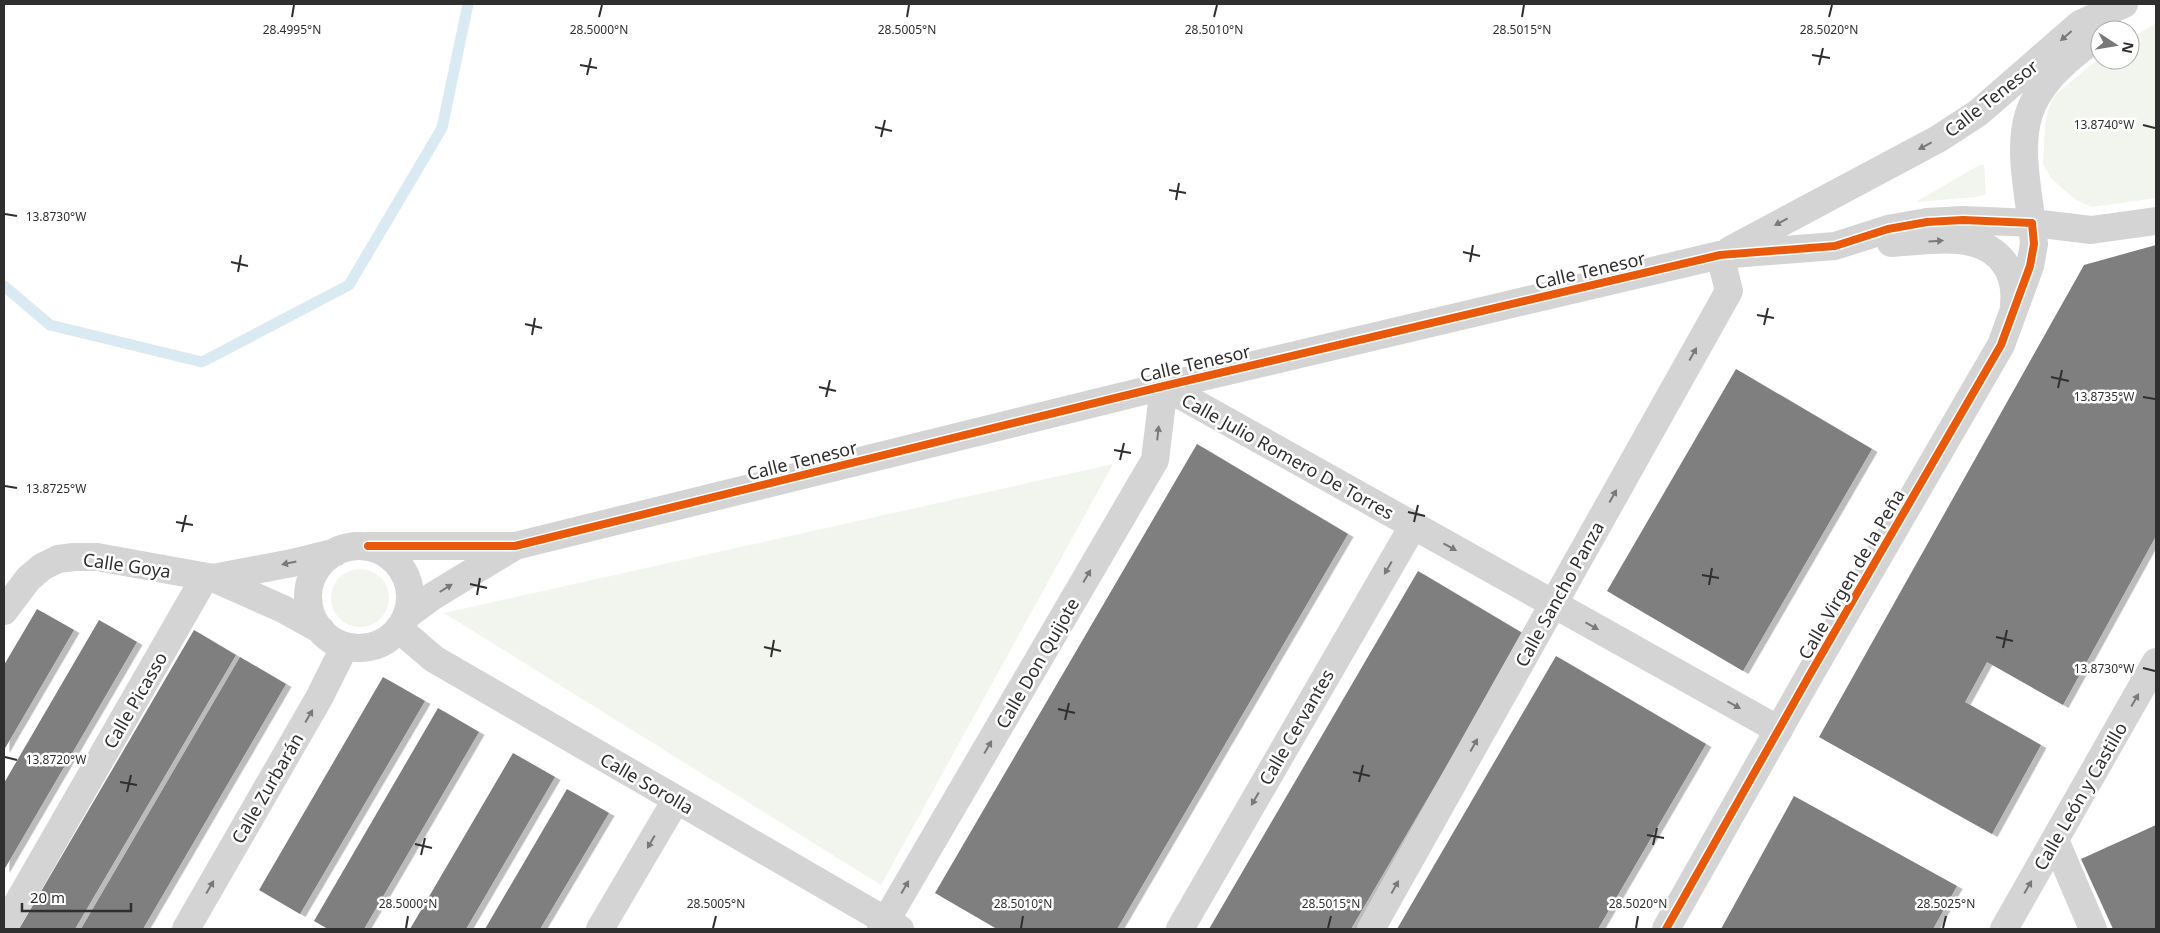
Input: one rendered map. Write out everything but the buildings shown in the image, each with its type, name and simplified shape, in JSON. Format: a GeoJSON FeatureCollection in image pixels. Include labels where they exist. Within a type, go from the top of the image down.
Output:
{"type":"FeatureCollection","features":[{"type":"Feature","properties":{"kind":"street","name":"Calle Tenesor"},"geometry":{"type":"LineString","coordinates":[[1720,255],[1938,140],[1978,113],[2080,24],[2124,4]]}},
{"type":"Feature","properties":{"kind":"street"},"geometry":{"type":"LineString","coordinates":[[2121,20],[2143,4]]}},
{"type":"Feature","properties":{"kind":"street","name":"Calle Virgen de la Peña"},"geometry":{"type":"LineString","coordinates":[[1666,929],[2001,345],[2030,266],[2034,244],[2024,174],[2023,148],[2028,112],[2036,95],[2050,77],[2090,43]]}},
{"type":"Feature","properties":{"kind":"street","name":"Calle Tenesor"},"geometry":{"type":"LineString","coordinates":[[368,546],[515,546],[1164,386],[1720,255],[1835,246],[1888,229],[1927,222],[1963,220],[2032,223],[2091,230],[2156,221]]}},
{"type":"Feature","properties":{"kind":"street"},"geometry":{"type":"LineString","coordinates":[[1835,246],[1958,240],[1988,248],[2006,264],[2013,278],[2016,290],[2013,314]]}},
{"type":"Feature","properties":{"kind":"street","name":"Calle Sancho Panza"},"geometry":{"type":"LineString","coordinates":[[1371,929],[1729,291],[1720,255]]}},
{"type":"Feature","properties":{"kind":"street","name":"Calle Julio Romero De Torres"},"geometry":{"type":"LineString","coordinates":[[1164,386],[1779,730]]}},
{"type":"Feature","properties":{"kind":"street","name":"Calle Don Quijote"},"geometry":{"type":"LineString","coordinates":[[889,926],[1155,460],[1164,386]]}},
{"type":"Feature","properties":{"kind":"street","name":"Calle Cervantes"},"geometry":{"type":"LineString","coordinates":[[1180,929],[1413,526]]}},
{"type":"Feature","properties":{"kind":"street"},"geometry":{"type":"LineString","coordinates":[[368,546],[383,552],[396,562],[405,575],[410,589],[410,603],[403,623],[388,639],[375,646],[360,648],[345,646],[332,640],[321,630],[313,618],[309,604],[309,590],[314,574],[323,561],[336,552],[351,547],[368,546]]}},
{"type":"Feature","properties":{"kind":"street","name":"Calle Tenesor"},"geometry":{"type":"LineString","coordinates":[[403,623],[433,596],[515,546]]}},
{"type":"Feature","properties":{"kind":"street","name":"Calle Goya"},"geometry":{"type":"LineString","coordinates":[[209,578],[292,563],[336,552]]}},
{"type":"Feature","properties":{"kind":"street","name":"Calle Goya"},"geometry":{"type":"LineString","coordinates":[[4,611],[28,579],[42,567],[58,559],[97,557],[209,578],[283,609],[321,630]]}},
{"type":"Feature","properties":{"kind":"street","name":"Calle Picasso"},"geometry":{"type":"LineString","coordinates":[[4,927],[209,578]]}},
{"type":"Feature","properties":{"kind":"street","name":"Calle Sorolla"},"geometry":{"type":"LineString","coordinates":[[403,623],[434,659],[889,926]]}},
{"type":"Feature","properties":{"kind":"street","name":"Calle Zurbarán"},"geometry":{"type":"LineString","coordinates":[[186,929],[319,698],[345,646]]}},
{"type":"Feature","properties":{"kind":"street","name":"Calle León y Castillo"},"geometry":{"type":"LineString","coordinates":[[2004,929],[2156,662]]}},
{"type":"Feature","properties":{"kind":"street"},"geometry":{"type":"LineString","coordinates":[[600,929],[676,800]]}},
{"type":"Feature","properties":{"kind":"street"},"geometry":{"type":"LineString","coordinates":[[2055,840],[2093,929]]}},
{"type":"Feature","properties":{"kind":"shaded area"},"geometry":{"type":"Polygon","coordinates":[[[2156,23],[2156,198],[2092,207],[2076,200],[2063,189],[2051,178],[2043,164],[2045,126],[2048,110],[2055,95],[2090,65],[2090,70],[2140,70],[2140,33],[2156,23]]]}},
{"type":"Feature","properties":{"kind":"shaded area"},"geometry":{"type":"Polygon","coordinates":[[[1979,165],[1984,165],[1986,194],[1976,197],[1916,202],[1979,165]]]}},
{"type":"Feature","properties":{"kind":"shaded area"},"geometry":{"type":"Polygon","coordinates":[[[1113,464],[881,885],[444,613],[1113,464]]]}},
{"type":"Feature","properties":{"kind":"shaded area"},"geometry":{"type":"Polygon","coordinates":[[[360,569],[371,571],[384,582],[389,598],[387,609],[376,622],[360,627],[349,625],[336,614],[331,598],[333,587],[344,574],[360,569]]]}},
{"type":"Feature","properties":{"kind":"waterway"},"geometry":{"type":"LineString","coordinates":[[4,286],[50,325],[202,362],[349,285],[442,128],[468,4]]}},
{"type":"Feature","properties":{"kind":"cycle path"},"geometry":{"type":"LineString","coordinates":[[368,546],[515,546],[1164,386],[1720,255],[1835,246],[1888,229],[1927,222],[1963,220],[2032,223],[2034,244],[2030,266],[2001,345],[1809,676],[1666,929]]}}]}
